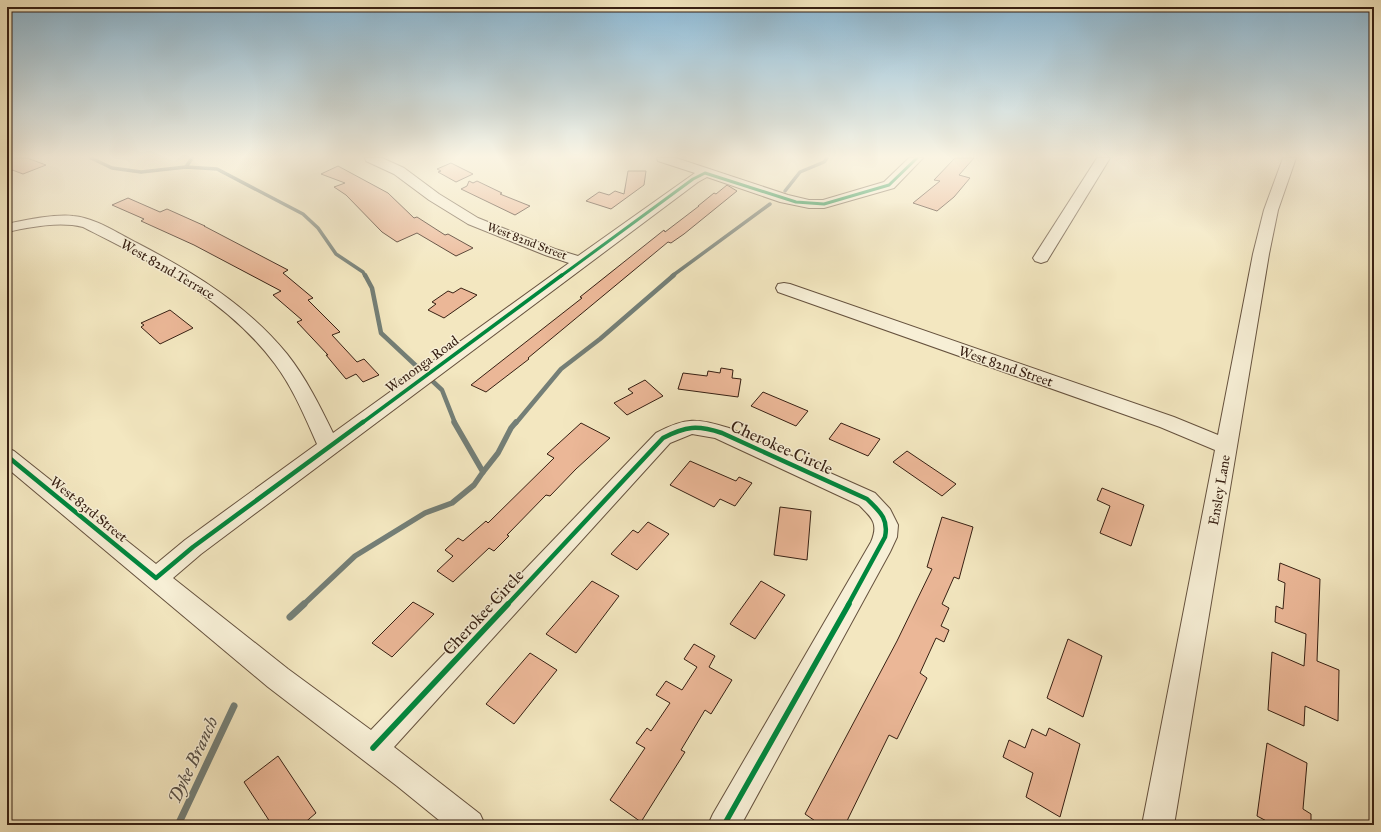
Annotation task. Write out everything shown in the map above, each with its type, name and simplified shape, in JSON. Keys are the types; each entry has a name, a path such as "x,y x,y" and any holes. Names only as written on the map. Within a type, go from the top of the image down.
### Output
{"street":[{"name":"West 82nd Street","path":"434,197 474,221 550,252 580,261"},
{"name":"Wenonga Road","path":"156,578 193,547 668,197"},
{"path":"778,197 809,204 824,204 850,197"},
{"path":"1041,258 1080,197"},
{"name":"Ensley Lane","path":"1158,825 1271,210 1275,197"},
{"name":"West 82nd Terrace","path":"7,228 30,223 73,220 88,224 192,279 224,301 244,318 281,358 310,404 329,447"},
{"name":"West 82nd Street","path":"784,288 1167,422 1227,447"},
{"name":"Cherokee Circle","path":"374,748 664,438 681,428 701,426 722,434 867,500 885,518 887,533 882,545 724,825"},
{"name":"West 83rd Street","path":"7,456 278,678 374,748 470,825"}],"building":[{"path":"348,197 392,197 414,218 417,217 445,235 448,234 473,248 456,256 417,233 397,242 382,232"},
{"path":"477,197 507,197 530,206 515,215"},
{"path":"592,197 628,197 611,209 586,201"},
{"path":"709,197 730,197 684,234 671,243 668,242 528,358 529,359 486,392 471,385 582,298 580,297 664,230 665,232"},
{"path":"921,197 954,197 937,211 913,203"},
{"path":"128,198 160,212 167,209 205,226 288,270 283,273 313,298 308,300 340,332 332,335 357,362 364,359 379,375 363,382 356,374 346,379 326,355 328,355 297,322 302,320 273,295 281,291 194,245 141,221 144,219 112,205"},
{"path":"461,288 477,295 444,318 428,310 436,304 432,302 448,291 453,293"},
{"path":"170,310 193,328 160,344 141,327 144,325 141,323"},
{"path":"721,368 733,370 732,378 741,379 738,397 678,389 683,373 707,376 708,371 720,373"},
{"path":"645,380 663,396 627,415 614,403 633,393 628,389"},
{"path":"763,392 808,411 796,426 751,406"},
{"path":"581,423 610,438 576,469 550,496 546,495 507,535 509,536 494,551 489,548 453,582 437,571 453,556 445,550 458,538 463,541 486,521 488,523 554,458 547,454"},
{"path":"841,423 880,439 868,456 829,439"},
{"path":"907,451 956,484 942,496 893,462"},
{"path":"690,461 736,481 739,477 752,483 735,506 720,499 714,507 670,485"},
{"path":"1102,488 1144,505 1131,546 1100,533 1110,506 1097,500"},
{"path":"780,507 811,511 807,560 774,555"},
{"path":"942,517 973,527 959,579 954,577 942,604 949,608 941,626 949,630 944,642 936,638 920,673 927,678 897,739 889,735 845,825 821,825 805,814 897,641 932,569 927,567"},
{"path":"648,522 669,534 637,570 611,554 633,530 638,533"},
{"path":"1280,563 1320,579 1317,661 1339,670 1338,721 1305,706 1304,726 1268,710 1272,652 1304,666 1306,634 1275,622 1276,606 1283,609 1285,583 1278,580"},
{"path":"592,581 619,596 576,653 546,634"},
{"path":"761,581 785,595 755,639 730,624"},
{"path":"413,602 434,614 392,657 372,643"},
{"path":"1068,639 1102,656 1083,717 1047,698"},
{"path":"694,644 715,656 709,667 732,680 711,714 705,710 681,750 685,752 641,822 610,800 645,748 636,743 647,728 651,731 670,703 656,695 666,681 682,690 697,667 684,659"},
{"path":"530,653 557,670 514,724 486,704"},
{"path":"1049,728 1080,744 1060,817 1026,797 1033,773 1003,757 1009,740 1025,748 1032,729 1046,736"},
{"path":"1267,743 1307,763 1303,809 1311,814 1311,825 1274,825 1257,816"},
{"path":"278,756 316,813 302,825 272,825 244,782"}],"waterway":[{"path":"270,197 303,214 318,228 336,254 363,272 365,276"},
{"path":"672,276 770,204"},
{"path":"365,275 372,288 381,333 442,390 455,423"},
{"path":"516,423 561,369 600,339 674,275"},
{"path":"454,422 483,472"},
{"path":"483,472 498,453 511,428 516,422"},
{"path":"303,605 355,556 425,513 452,503 474,485 483,472"},
{"path":"290,617 304,604"},
{"name":"Dyke Branch","path":"178,825 234,706"}],"cycle path":[{"path":"7,456 156,578 193,547 669,197"},
{"path":"780,197 809,204 824,204 849,197"},
{"path":"373,748 663,438 686,428 705,428 722,433 867,499 882,515 887,525 887,530 882,545 724,825"}]}
